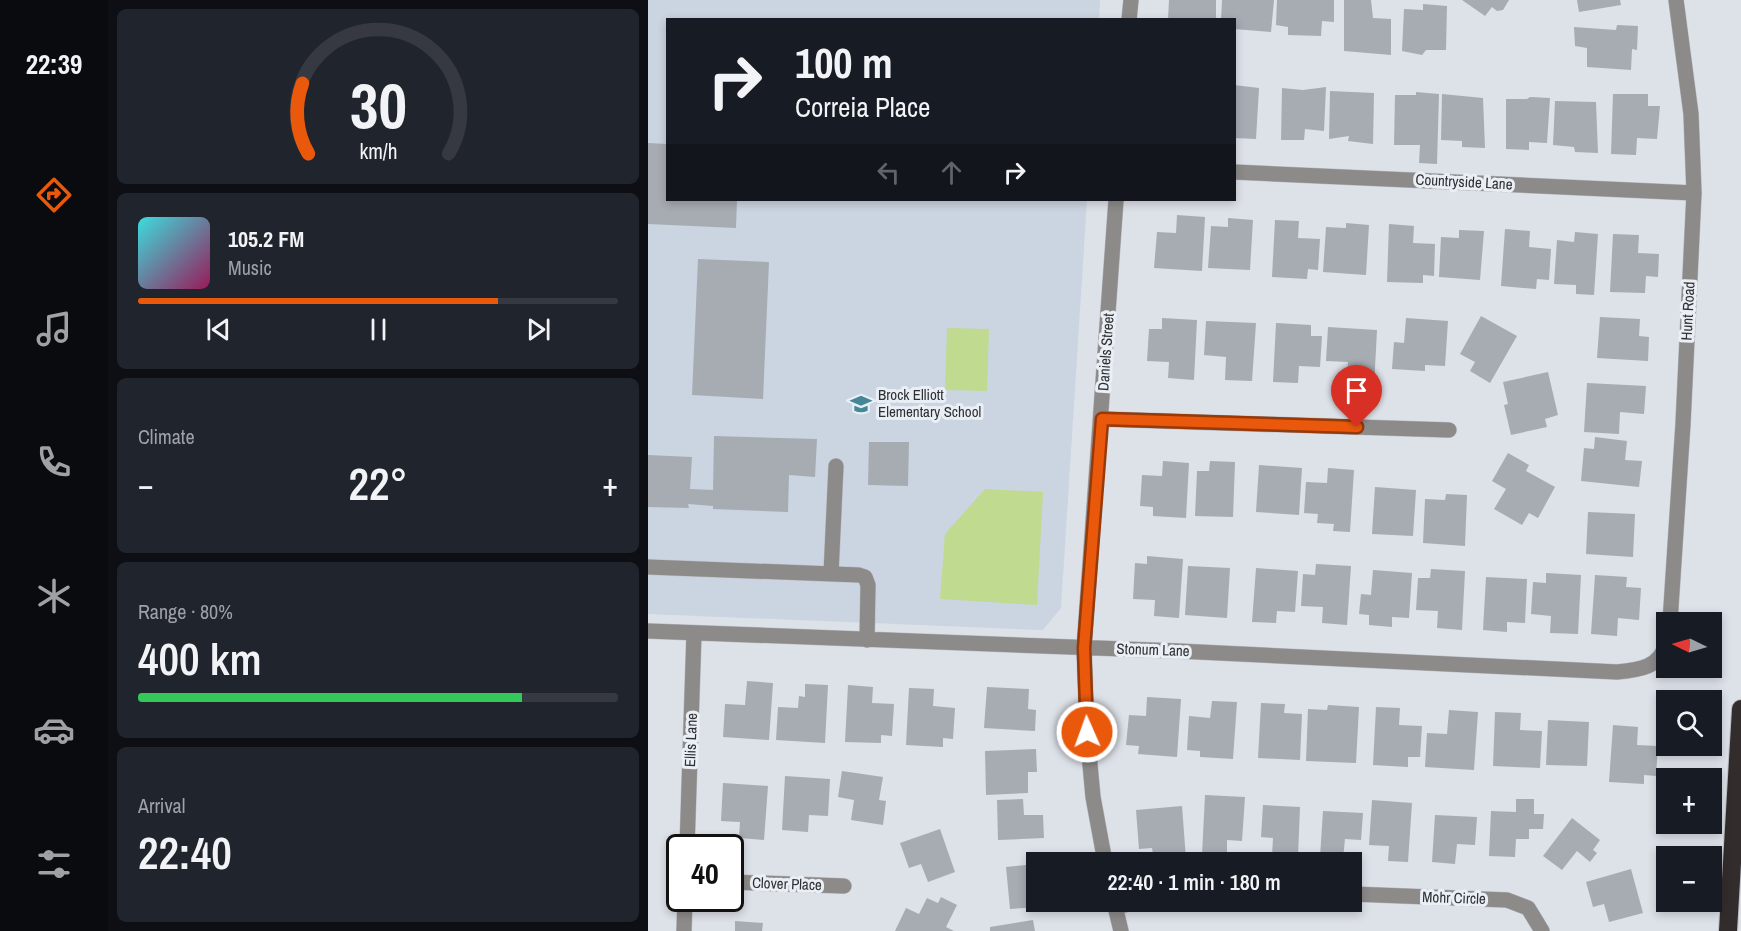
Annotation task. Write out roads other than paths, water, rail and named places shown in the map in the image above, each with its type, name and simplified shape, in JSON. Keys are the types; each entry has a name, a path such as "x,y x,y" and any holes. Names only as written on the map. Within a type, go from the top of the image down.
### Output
{"highway":[{"path":"1728,931 1741,709"},
{"path":"1737,931 1741,877"}],"street":[{"path":"1130,18 1131,0"},
{"name":"Hunt Road","path":"1671,612 1683,424 1694,193 1691,114 1676,0"},
{"name":"Countryside Lane","path":"1236,172 1694,193"},
{"name":"Daniels Street","path":"1103,852 1093,797 1087,732 1084,648 1116,201"},
{"path":"1102,419 1449,430"},
{"path":"831,574 836,466"},
{"path":"648,567 865,577 868,585 867,640"},
{"name":"Stonum Lane","path":"648,631 1617,672 1634,671 1656,663"},
{"name":"Ellis Lane","path":"687,834 694,633"},
{"name":"Clover Place","path":"744,882 844,886"},
{"name":"Mohr Circle","path":"1362,894 1507,900 1528,908 1542,931"},
{"path":"684,931 685,912"},
{"path":"1116,912 1121,931"}],"place":[{"name":"Brock Elliott Elementary School","path":"861,404"}]}
